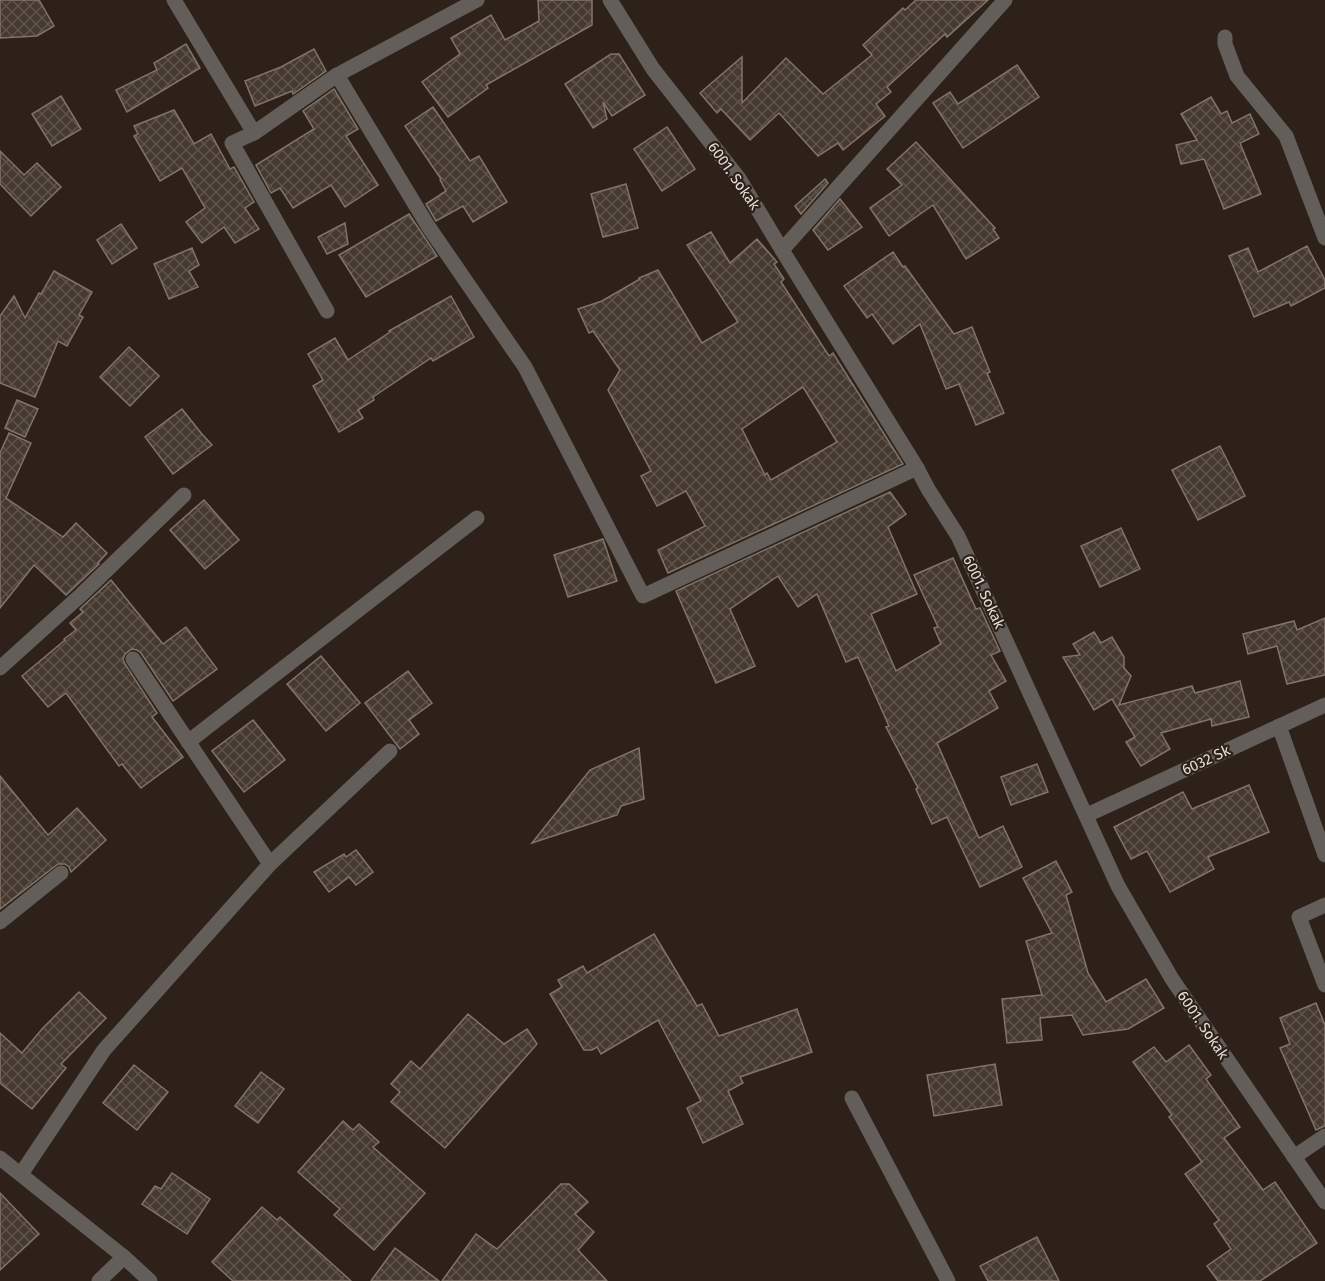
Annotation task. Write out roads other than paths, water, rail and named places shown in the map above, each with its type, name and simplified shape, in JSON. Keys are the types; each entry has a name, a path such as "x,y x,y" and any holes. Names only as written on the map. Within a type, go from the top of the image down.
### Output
{"street":[{"path":"174,0 254,133"},
{"path":"327,311 232,143 254,133 337,75 477,0"},
{"name":"6001. Sokak","path":"610,0 653,69 740,180 958,536 1118,886 1172,979 1325,1202"},
{"path":"782,250 1005,0"},
{"path":"1225,38 1225,44 1237,76 1286,136 1325,238"},
{"path":"337,75 428,226 525,367 643,596 917,468"},
{"path":"0,668 82,594 184,495"},
{"path":"188,742 477,518"},
{"path":"133,659 270,864"},
{"name":"6032 Sk","path":"1087,816 1325,705"},
{"path":"1279,726 1325,855"},
{"path":"21,1174 104,1050 270,864 390,751"},
{"path":"0,922 61,873"},
{"path":"1325,905 1299,917 1325,985"},
{"path":"852,1098 948,1281"},
{"path":"1294,1157 1325,1136"},
{"path":"0,1158 124,1257 150,1281"},
{"path":"99,1281 124,1257"}]}
